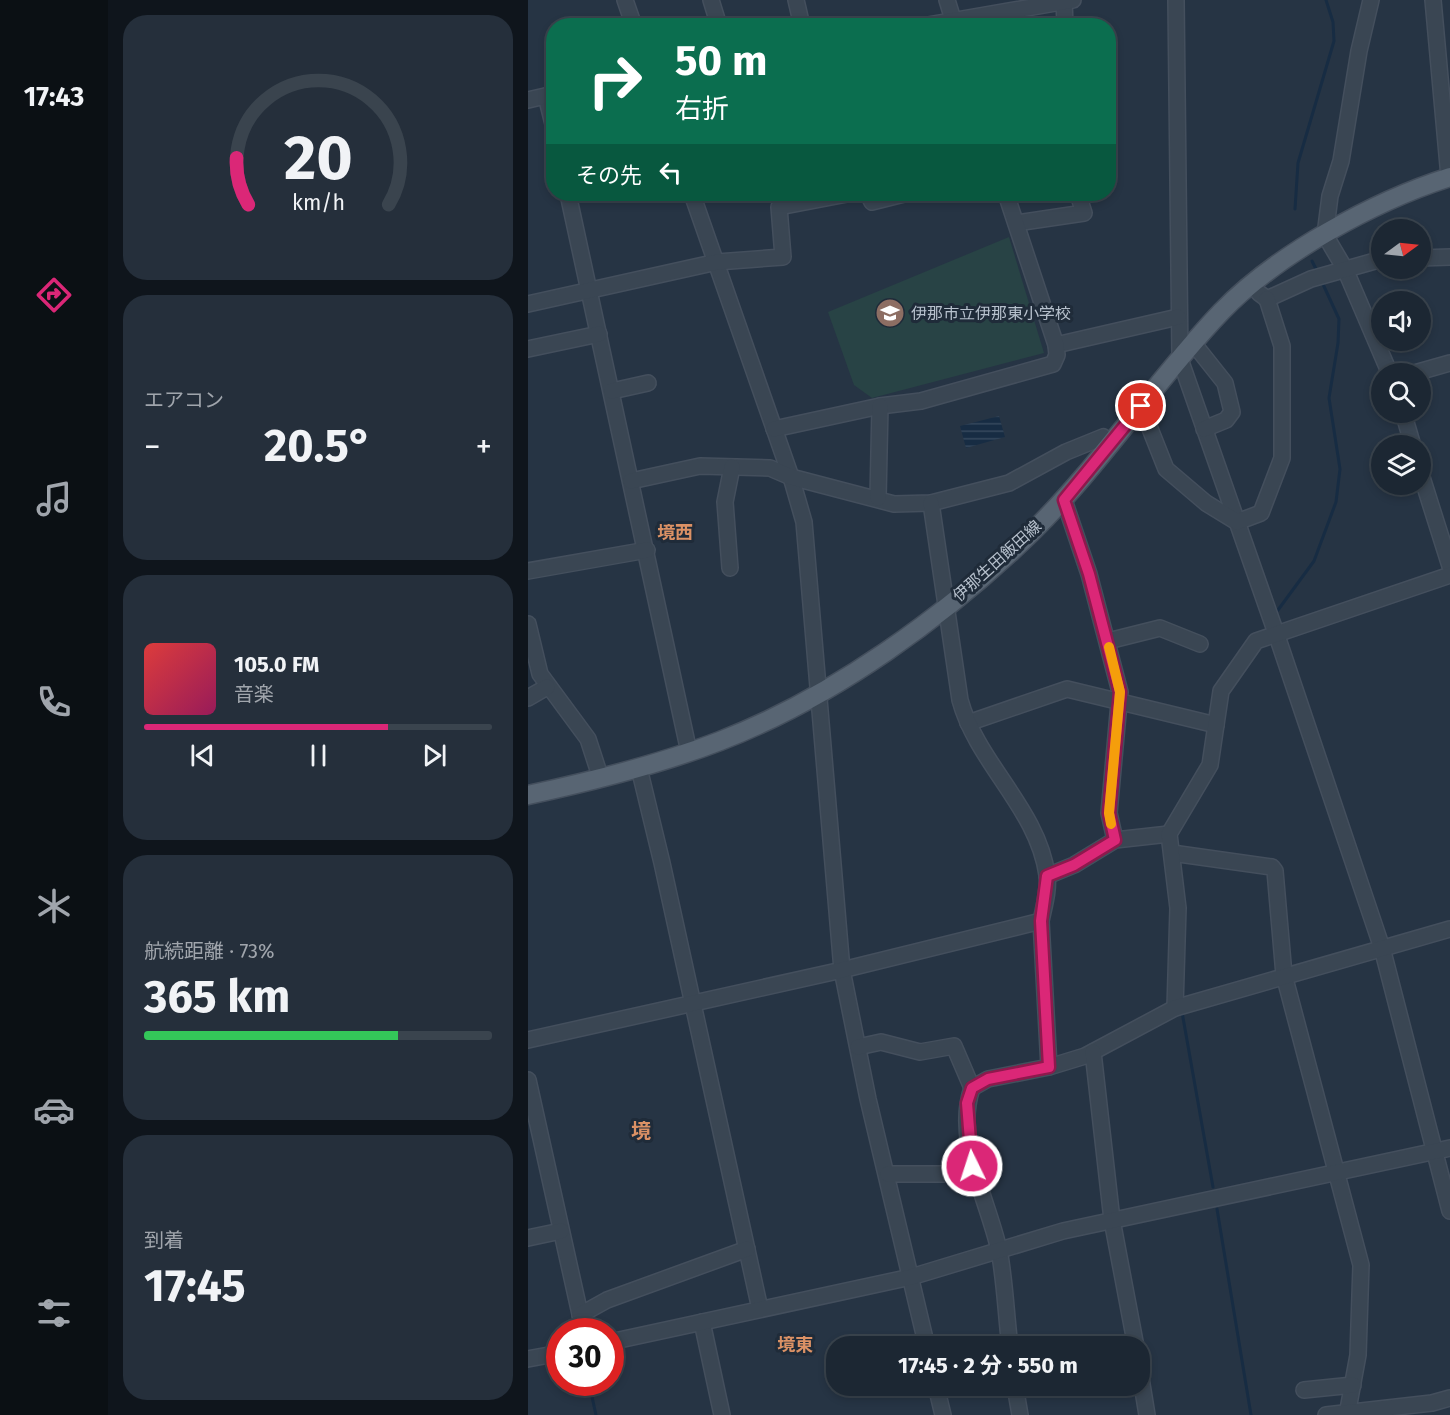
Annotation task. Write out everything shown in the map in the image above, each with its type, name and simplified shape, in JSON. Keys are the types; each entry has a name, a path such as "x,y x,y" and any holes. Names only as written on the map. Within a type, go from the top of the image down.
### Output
{"main road":[{"name":"伊那生田飯田線","path":"528,795 601,779 689,752 764,722 864,665 947,606 1012,550 1064,500 1180,359 1222,311 1250,286 1325,235 1396,196 1449,177"}],"street":[{"path":"625,0 631,18"},
{"path":"711,0 717,18"},
{"path":"796,0 800,18"},
{"path":"947,0 952,18"},
{"path":"979,18 1067,0 1066,18"},
{"path":"1176,0 1180,359 1276,633 1382,948 1442,1150 1450,1211"},
{"path":"1371,0 1359,51 1341,161 1330,196 1325,235 1345,269 1385,363"},
{"path":"1433,0 1449,177"},
{"path":"528,100 546,96"},
{"path":"570,201 689,752"},
{"path":"695,201 791,477 804,522 842,970 925,1336"},
{"path":"528,304 717,262 783,257 779,207 810,201"},
{"path":"774,429 880,406 921,402 1053,364 1057,355 1056,345 1008,201"},
{"path":"1016,223 1084,213 1080,201"},
{"path":"1431,258 1450,258"},
{"path":"1267,299 1320,277 1371,262"},
{"path":"1237,522 1261,513 1282,458 1282,345 1267,299 1250,286"},
{"path":"1056,345 1178,317"},
{"path":"528,350 599,334"},
{"path":"1194,344 1225,383 1232,412 1226,420 1204,429"},
{"path":"1431,368 1450,363"},
{"path":"612,391 648,383"},
{"path":"878,498 880,406"},
{"path":"1141,406 1166,469 1206,503 1237,522"},
{"path":"631,481 700,466 770,468 791,477 894,504 931,503 1009,483 1066,452 1103,437 1109,445"},
{"path":"730,568 725,502 732,467"},
{"path":"1428,495 1450,566"},
{"path":"1064,500 1089,574 1120,692 1109,813 1115,840"},
{"path":"931,503 960,700 968,723 1032,830 1041,850 1047,876 1041,921 1049,1067"},
{"path":"528,571 647,550"},
{"path":"1180,1006 1175,854 1169,834 1210,765 1221,691 1256,641 1450,575"},
{"path":"1108,641 1160,628 1200,644"},
{"path":"529,631 540,674 588,739 601,779"},
{"path":"528,698 548,687"},
{"path":"968,723 1067,689 1119,699 1216,725"},
{"path":"639,768 760,1309"},
{"path":"1047,876 1074,865 1115,840 1169,834"},
{"path":"1175,854 1272,867 1275,871 1284,975 1361,1265 1358,1355 1347,1414"},
{"path":"528,1040 842,970 1041,921"},
{"path":"972,1088 988,1079 1049,1067 1093,1052 1180,1006 1450,929"},
{"path":"858,1047 881,1042 920,1052 954,1046 972,1088 967,1103 972,1166 999,1252 1009,1336"},
{"path":"1093,1052 1112,1220 1134,1336"},
{"path":"528,1080 557,1232 581,1318"},
{"path":"624,1338 911,1276 999,1252 1063,1231 1442,1150"},
{"path":"888,1174 944,1174 972,1166"},
{"path":"528,1238 557,1232"},
{"path":"580,1315 616,1296 747,1249"},
{"path":"702,1322 722,1415"},
{"path":"528,1359 546,1356"},
{"path":"1305,1390 1353,1385"},
{"path":"938,1396 943,1415"},
{"path":"1017,1396 1020,1415"},
{"path":"1144,1396 1147,1415"},
{"path":"1326,1415 1432,1403 1450,1398"}],"green space":[{"path":"1009,237 1044,353 872,398 854,385 828,312"}],"water":[{"path":"999,416 1005,437 966,448 960,426"}],"waterway":[{"path":"1295,209 1298,163 1334,41 1333,22 1326,0"},
{"path":"1312,261 1318,273"},
{"path":"1278,610 1314,561 1336,502 1340,469 1329,398 1338,343 1339,319 1322,282"},
{"path":"1182,1012 1213,1187"},
{"path":"1217,1209 1251,1415"},
{"path":"592,1396 596,1415"}],"slow traffic":[{"path":"1109,647 1120,692 1109,813 1111,824"}],"place":[{"name":"伊那市立伊那東小学校","path":"890,313"}],"district":[{"name":"境西","path":"675,533"},
{"name":"境","path":"641,1131"},
{"name":"境東","path":"795,1345"}],"route":[{"path":"972,1166 967,1103 972,1088 988,1079 1049,1067 1041,921 1047,892 1047,876 1074,865 1115,840 1109,813 1120,692 1089,574 1064,500 1141,406"}]}
